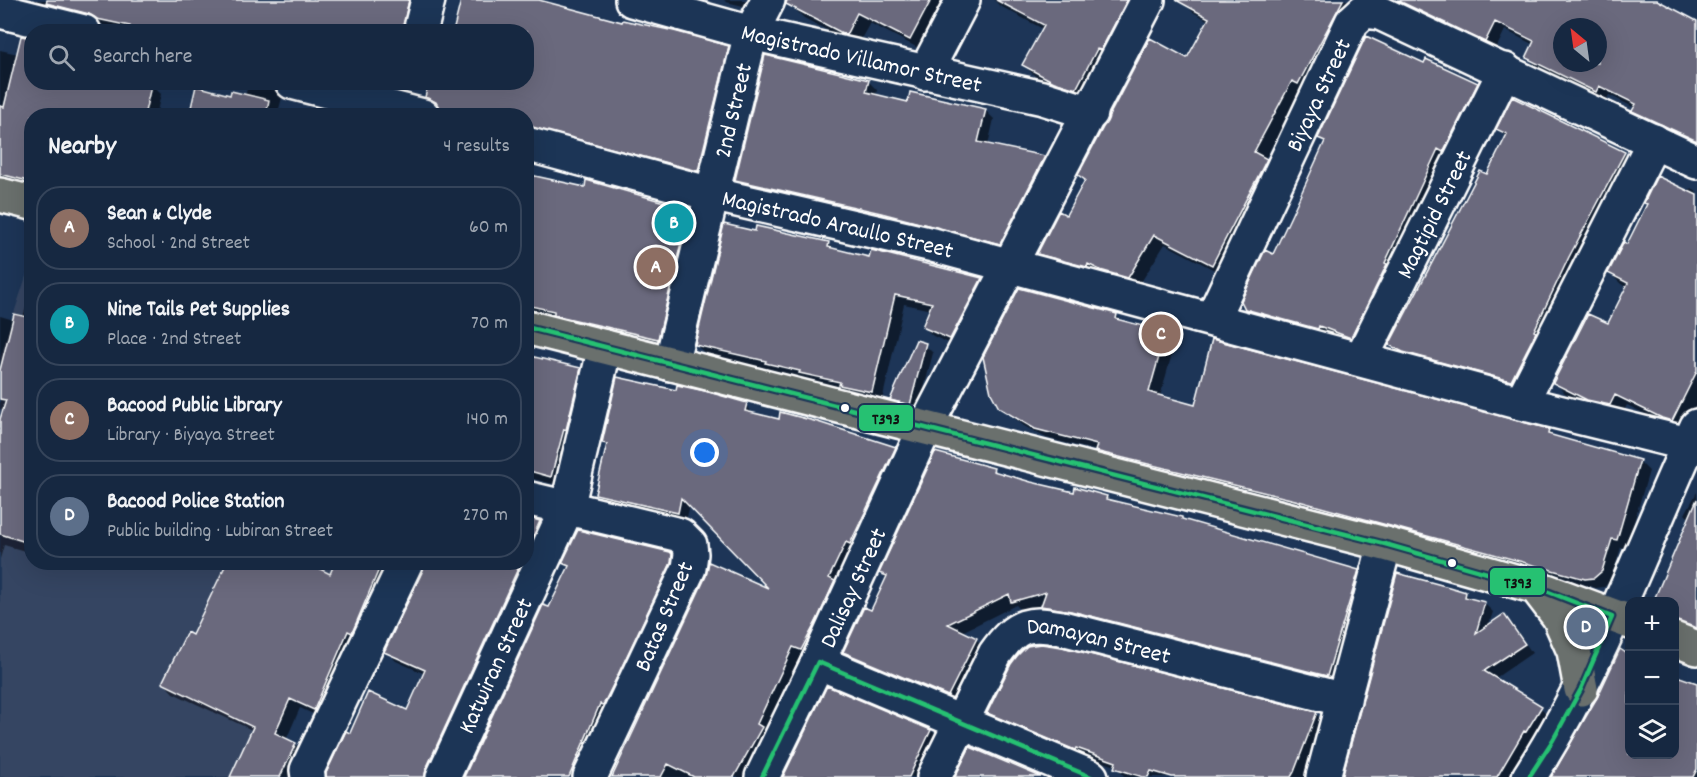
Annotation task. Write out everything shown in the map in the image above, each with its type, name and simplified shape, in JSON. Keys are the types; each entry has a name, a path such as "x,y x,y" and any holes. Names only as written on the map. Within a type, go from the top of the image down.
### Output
{"main road":[{"path":"0,195 24,201"},
{"path":"534,329 1385,544 1536,587 1621,620"},
{"path":"1536,587 1559,617 1567,634 1574,651 1581,689"},
{"path":"1679,641 1697,648"}],"street":[{"path":"422,24 428,0"},
{"name":"Magistrado Villamor Street","path":"632,0 751,33 1042,98 1091,113"},
{"name":"2nd Street","path":"671,364 751,33 768,0"},
{"path":"925,73 963,0"},
{"name":"Dalisay Street","path":"762,777 818,662 925,428 1148,0"},
{"path":"0,11 52,24"},
{"name":"Biyaya Street","path":"1212,319 1352,22 1364,11 1380,13 1697,162"},
{"name":"Magtipid Street","path":"1361,359 1505,70"},
{"path":"330,90 407,106"},
{"path":"1521,404 1654,141"},
{"name":"Magistrado Araullo Street","path":"534,146 711,194 922,242 1011,266"},
{"path":"1011,266 1521,404 1693,435 1621,620 1553,740 1529,777"},
{"name":"Katwiran Street","path":"443,777 567,508 605,347"},
{"name":"Batas Street","path":"534,500 680,535 690,545 689,568 590,777"},
{"path":"1323,777 1385,544"},
{"path":"308,777 307,770 402,570"},
{"name":"Damayan Street","path":"934,777 995,654 1008,636 1033,625 1048,625 1066,629 1344,700"},
{"path":"818,662 1085,776"}],"shaded area":[{"path":"24,282 24,570 334,570 231,777 0,777 0,356"}],"building":[{"path":"47,0 409,0 404,24 121,24 46,3"},
{"path":"461,0 539,0 622,22 623,20 674,31 729,46 698,171 534,128 534,108 439,108 436,102 425,97 427,90 534,90 534,24 455,24"},
{"path":"787,0 931,0 910,40 857,13 846,35 786,4"},
{"path":"996,0 1127,0 1101,50 1097,49 1076,89 1054,82 1022,65 1044,25"},
{"path":"1176,0 1343,0 1298,84 1292,81 1254,152 1267,159 1212,265 1154,235 1128,278 1088,264 1087,267 1037,254 1059,211 1066,215 1085,180 1078,175 1150,38 1187,58 1209,18"},
{"path":"1397,0 1657,0 1697,21 1697,141 1632,111 1636,104 1599,86 1596,92 1555,72 1607,72 1607,18 1553,18 1553,71 1526,58 1534,41 1495,22 1485,42"},
{"path":"21,36 24,37 24,90 150,90 146,108 24,108 24,180 0,174 0,106 4,107"},
{"path":"1366,36 1424,63 1426,59 1478,83 1443,152 1438,149 1351,338 1319,326 1318,329 1245,309 1241,301 1265,250 1273,254 1291,216 1325,141 1318,138"},
{"path":"765,55 869,80 866,92 908,102 910,92 986,109 978,142 1045,156 1000,244 881,213 735,180"},
{"path":"195,90 211,90 230,95 231,91 269,100 268,108 191,108"},
{"path":"1512,97 1625,152 1569,257 1534,331 1536,332 1511,381 1403,352 1389,345 1480,171 1487,174 1507,134 1496,129"},
{"path":"534,176 585,187 586,180 689,209 658,339 554,315 554,311 534,307"},
{"path":"1657,176 1697,195 1697,371 1672,421 1615,395 1610,405 1587,400 1553,383 1588,314 1608,323 1628,283 1608,273 1624,242 1627,244 1647,204 1644,203"},
{"path":"724,224 755,231 756,226 829,242 828,247 869,257 871,250 982,278 950,339 922,327 932,303 895,295 872,392 839,385 840,382 799,373 800,371 765,363 766,361 695,345"},
{"path":"1019,288 1117,314 1116,319 1166,332 1149,392 1155,394 1195,405 1212,339 1549,429 1548,434 1640,460 1617,540 1612,539 1602,571 1594,578 1585,579 1295,500 1095,451 1097,445 1035,429 999,408 991,393 983,357"},
{"path":"14,314 24,316 24,542 0,534 0,419 6,400 0,399 0,370"},
{"path":"916,340 926,343 910,405 890,400"},
{"path":"534,357 581,368 566,430 564,429 551,477 534,472"},
{"path":"617,377 676,390 677,385 705,391 747,403 745,411 779,419 780,412 896,447 850,544 846,542 829,578 835,581 818,618 801,650 793,647 757,724 762,727 734,777 694,777 668,764 661,777 612,777 706,576 709,562 768,588 681,498 678,513 595,494 607,444 602,443"},
{"path":"935,452 994,468 993,471 1031,482 1074,492 1075,487 1107,496 1106,499 1182,517 1182,519 1359,570 1327,676 1071,611 1041,606 1046,592 1011,602 1009,594 948,624 977,638 948,696 843,652 864,607 871,610 887,576 879,573"},
{"path":"1697,499 1697,628 1679,623 1679,597 1655,597"},
{"path":"534,519 540,521 534,534"},
{"path":"578,530 670,552 672,554 671,563 603,705 600,704 569,777 464,777 543,605 549,607 569,566 562,563"},
{"path":"223,570 322,570 330,574 332,570 379,570 352,633 348,631 314,710 290,699 275,733 296,743 280,777 230,777 253,727 162,683 187,632 192,635"},
{"path":"423,570 517,570 426,769 425,777 326,777 346,731 350,733 368,692 407,710 425,670 384,652"},
{"path":"1397,573 1466,592 1465,597 1485,602 1476,633 1504,614 1525,644 1484,671 1542,706 1526,732 1524,731 1497,777 1342,777"},
{"path":"1041,644 1062,647 1317,712 1291,777 1172,777 1151,771 1148,777 1143,777 1114,768 1116,762 1076,748 1075,750 987,713 1017,656 1027,646"},
{"path":"1620,649 1625,652 1625,759 1679,759 1679,677 1697,683 1697,769 1693,777 1551,777 1598,696"},
{"path":"827,686 931,730 909,777 783,777"},
{"path":"970,747 1041,777 955,777"}],"transit line":[{"name":"T393","path":"534,329 1385,544 1536,587 1612,617 1581,689 1553,740 1529,777"},
{"name":"T393","path":"762,777 818,662 1091,777"}],"place":[{"name":"Nine Tails Pet Supplies","path":"674,223"},
{"name":"Sean & Clyde","path":"656,267"},
{"name":"Bacood Public Library","path":"1161,334"},
{"name":"Bacood Police Station","path":"1586,627"}]}
